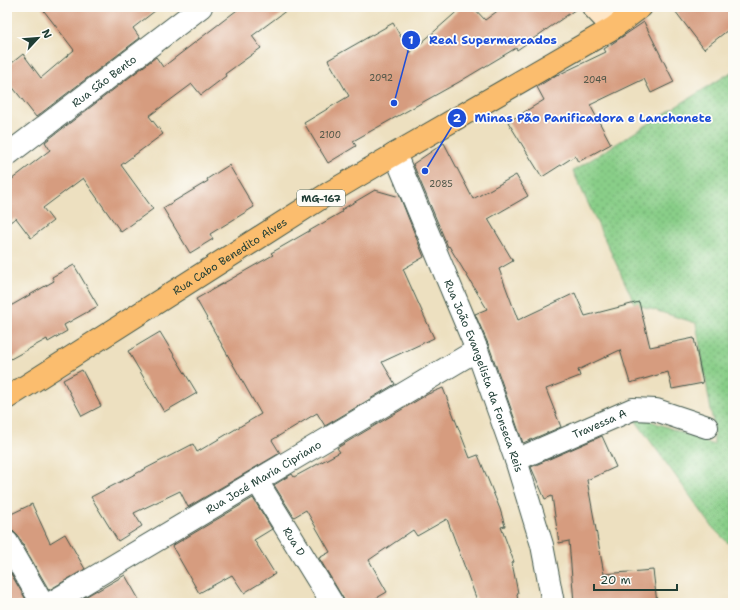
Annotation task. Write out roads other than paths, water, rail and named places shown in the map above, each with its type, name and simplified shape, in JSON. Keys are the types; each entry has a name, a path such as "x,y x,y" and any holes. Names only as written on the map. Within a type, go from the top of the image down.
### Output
{"main road":[{"name":"Rua Cabo Benedito Alves","path":"7,398 329,193 613,28 641,7"}],"street":[{"name":"Rua São Bento","path":"7,155 201,7"},
{"path":"593,7 613,28"},
{"name":"Rua João Evangelista da Fonseca Reis","path":"395,154 477,350 516,460 542,546 553,603"},
{"name":"Rua José Maria Cipriano","path":"51,603 477,350"},
{"name":"Travessa A","path":"516,460 633,408 656,410 707,428"},
{"name":"Rua D","path":"257,481 332,603"},
{"path":"7,542 42,603"}],"place":[{"name":"Real Supermercados","path":"394,103"},
{"name":"Minas Pão Panificadora e Lanchonete","path":"425,171"}]}
